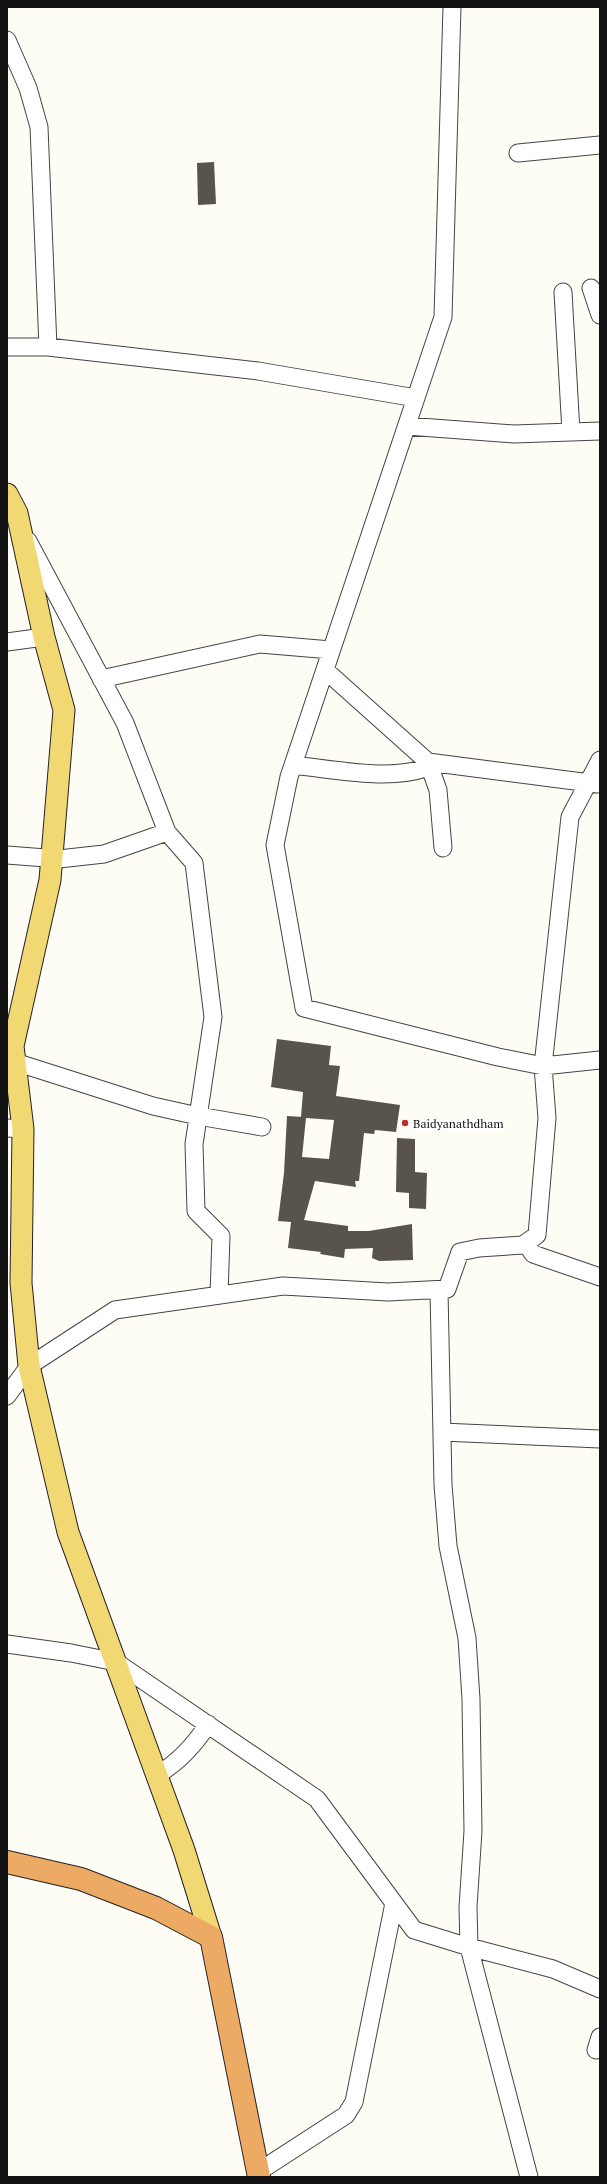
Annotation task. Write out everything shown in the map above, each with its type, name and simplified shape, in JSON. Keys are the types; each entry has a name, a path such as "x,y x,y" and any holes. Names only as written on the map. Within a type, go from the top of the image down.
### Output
{"highway":[{"path":"7,1862 81,1879 156,1908 211,1937 259,2174"}],"main road":[{"path":"7,494 17,513 44,637 64,710 50,880 13,1046 15,1062 15,1128 21,1283 29,1366 68,1532 184,1850 211,1937"}],"street":[{"path":"452,7 443,316 292,765 275,845 304,1008 498,1057 543,1066 600,1060"},
{"path":"7,40 28,88 39,127 48,347"},
{"path":"518,153 600,145"},
{"path":"591,288 600,315"},
{"path":"563,292 571,432"},
{"path":"7,347 48,347 258,371 416,398"},
{"path":"407,426 514,434 600,431"},
{"path":"20,527 125,724 167,832 194,863 213,1017 194,1144 196,1211 220,1236 219,1295"},
{"path":"7,642 44,637"},
{"path":"101,679 260,644 331,650"},
{"path":"325,670 428,762 438,790 443,848"},
{"path":"7,1396 29,1366 115,1310 283,1286 388,1292 447,1289 460,1252 479,1248 523,1246 537,1235 547,1118 543,1066 570,817 594,784 600,760"},
{"path":"292,765 369,774 414,772 425,768 428,762"},
{"path":"428,762 594,784"},
{"path":"7,855 52,858 59,860 104,854 167,832"},
{"path":"15,1062 153,1106 198,1116 262,1127"},
{"path":"526,1243 534,1254 600,1277"},
{"path":"439,1290 443,1485 448,1546 467,1638 471,1699 473,1830 468,1907 469,1947 529,2177"},
{"path":"442,1432 600,1439"},
{"path":"7,1644 71,1653 116,1662 317,1799 414,1930 469,1947 554,1968 600,1989"},
{"path":"157,1775 174,1765 187,1754 208,1724"},
{"path":"259,2174 346,2115 354,2102 394,1903"}],"building":[{"path":"214,162 216,204 198,205 197,163"},
{"path":"277,1039 331,1046 329,1065 340,1066 336,1096 400,1105 396,1132 375,1130 374,1134 364,1133 359,1181 355,1181 356,1187 315,1181 304,1220 348,1226 348,1231 369,1231 412,1224 413,1260 379,1261 372,1258 373,1248 345,1249 344,1258 320,1254 321,1252 288,1248 291,1222 278,1221 284,1173 287,1116 301,1117 303,1092 271,1087","holes":["306,1118 334,1120 329,1159 302,1157"]},
{"path":"397,1138 415,1139 415,1172 427,1173 426,1209 409,1208 409,1193 396,1192"}],"place":[{"name":"Baidyanathdham","path":"405,1123"}]}
